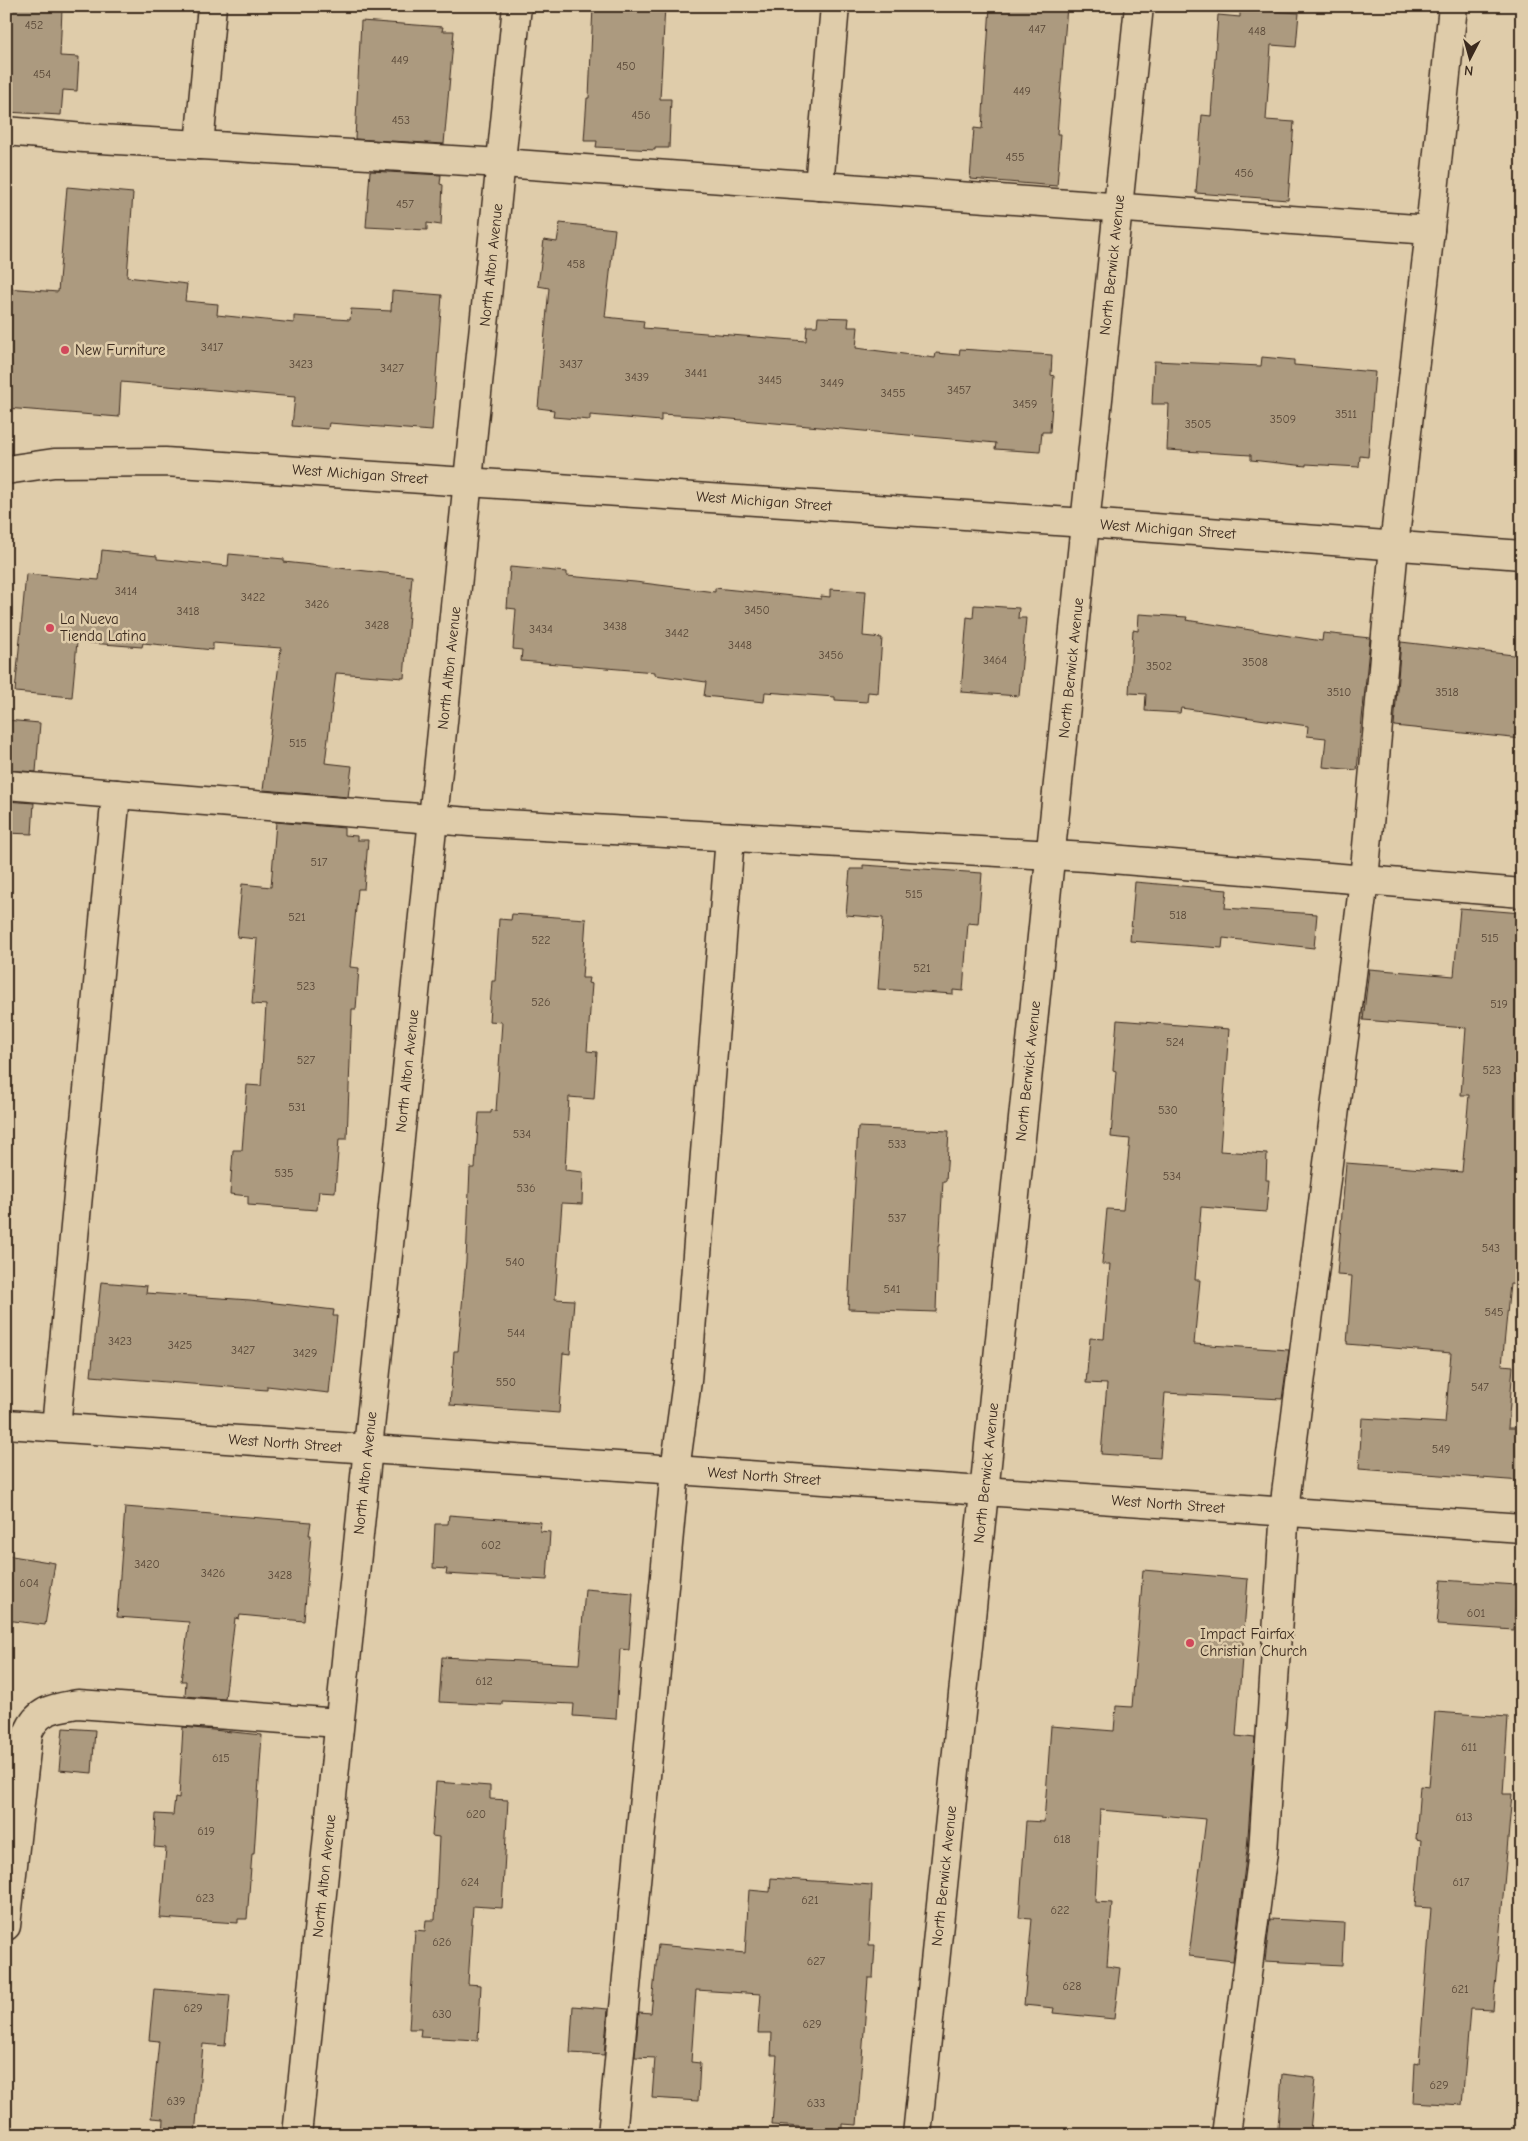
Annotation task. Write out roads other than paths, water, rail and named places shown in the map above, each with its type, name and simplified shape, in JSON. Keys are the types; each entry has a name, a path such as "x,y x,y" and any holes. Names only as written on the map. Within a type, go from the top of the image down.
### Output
{"street":[{"path":"199,145 212,6"},
{"name":"North Alton Avenue","path":"296,2135 517,6"},
{"path":"819,186 835,6"},
{"name":"North Berwick Avenue","path":"917,2135 1139,6"},
{"path":"1226,2135 1263,1852 1284,1512 1364,880 1394,546 1453,6"},
{"path":"6,131 84,138 501,164 1430,230"},
{"name":"West Michigan Street","path":"6,470 54,463 165,462 1086,523 1522,555"},
{"path":"6,785 433,819 1051,854 1522,892"},
{"path":"56,1428 116,794"},
{"path":"612,2135 674,1470 687,1381 730,837"},
{"name":"West North Street","path":"6,1424 1522,1528"},
{"path":"6,1926 28,1733 34,1720 51,1708 78,1704 340,1723"}],"place":[{"name":"New Furniture","path":"65,350"},
{"name":"La Nueva Tienda Latina","path":"50,628"},
{"name":"Impact Fairfax Christian Church","path":"1190,1643"}]}
